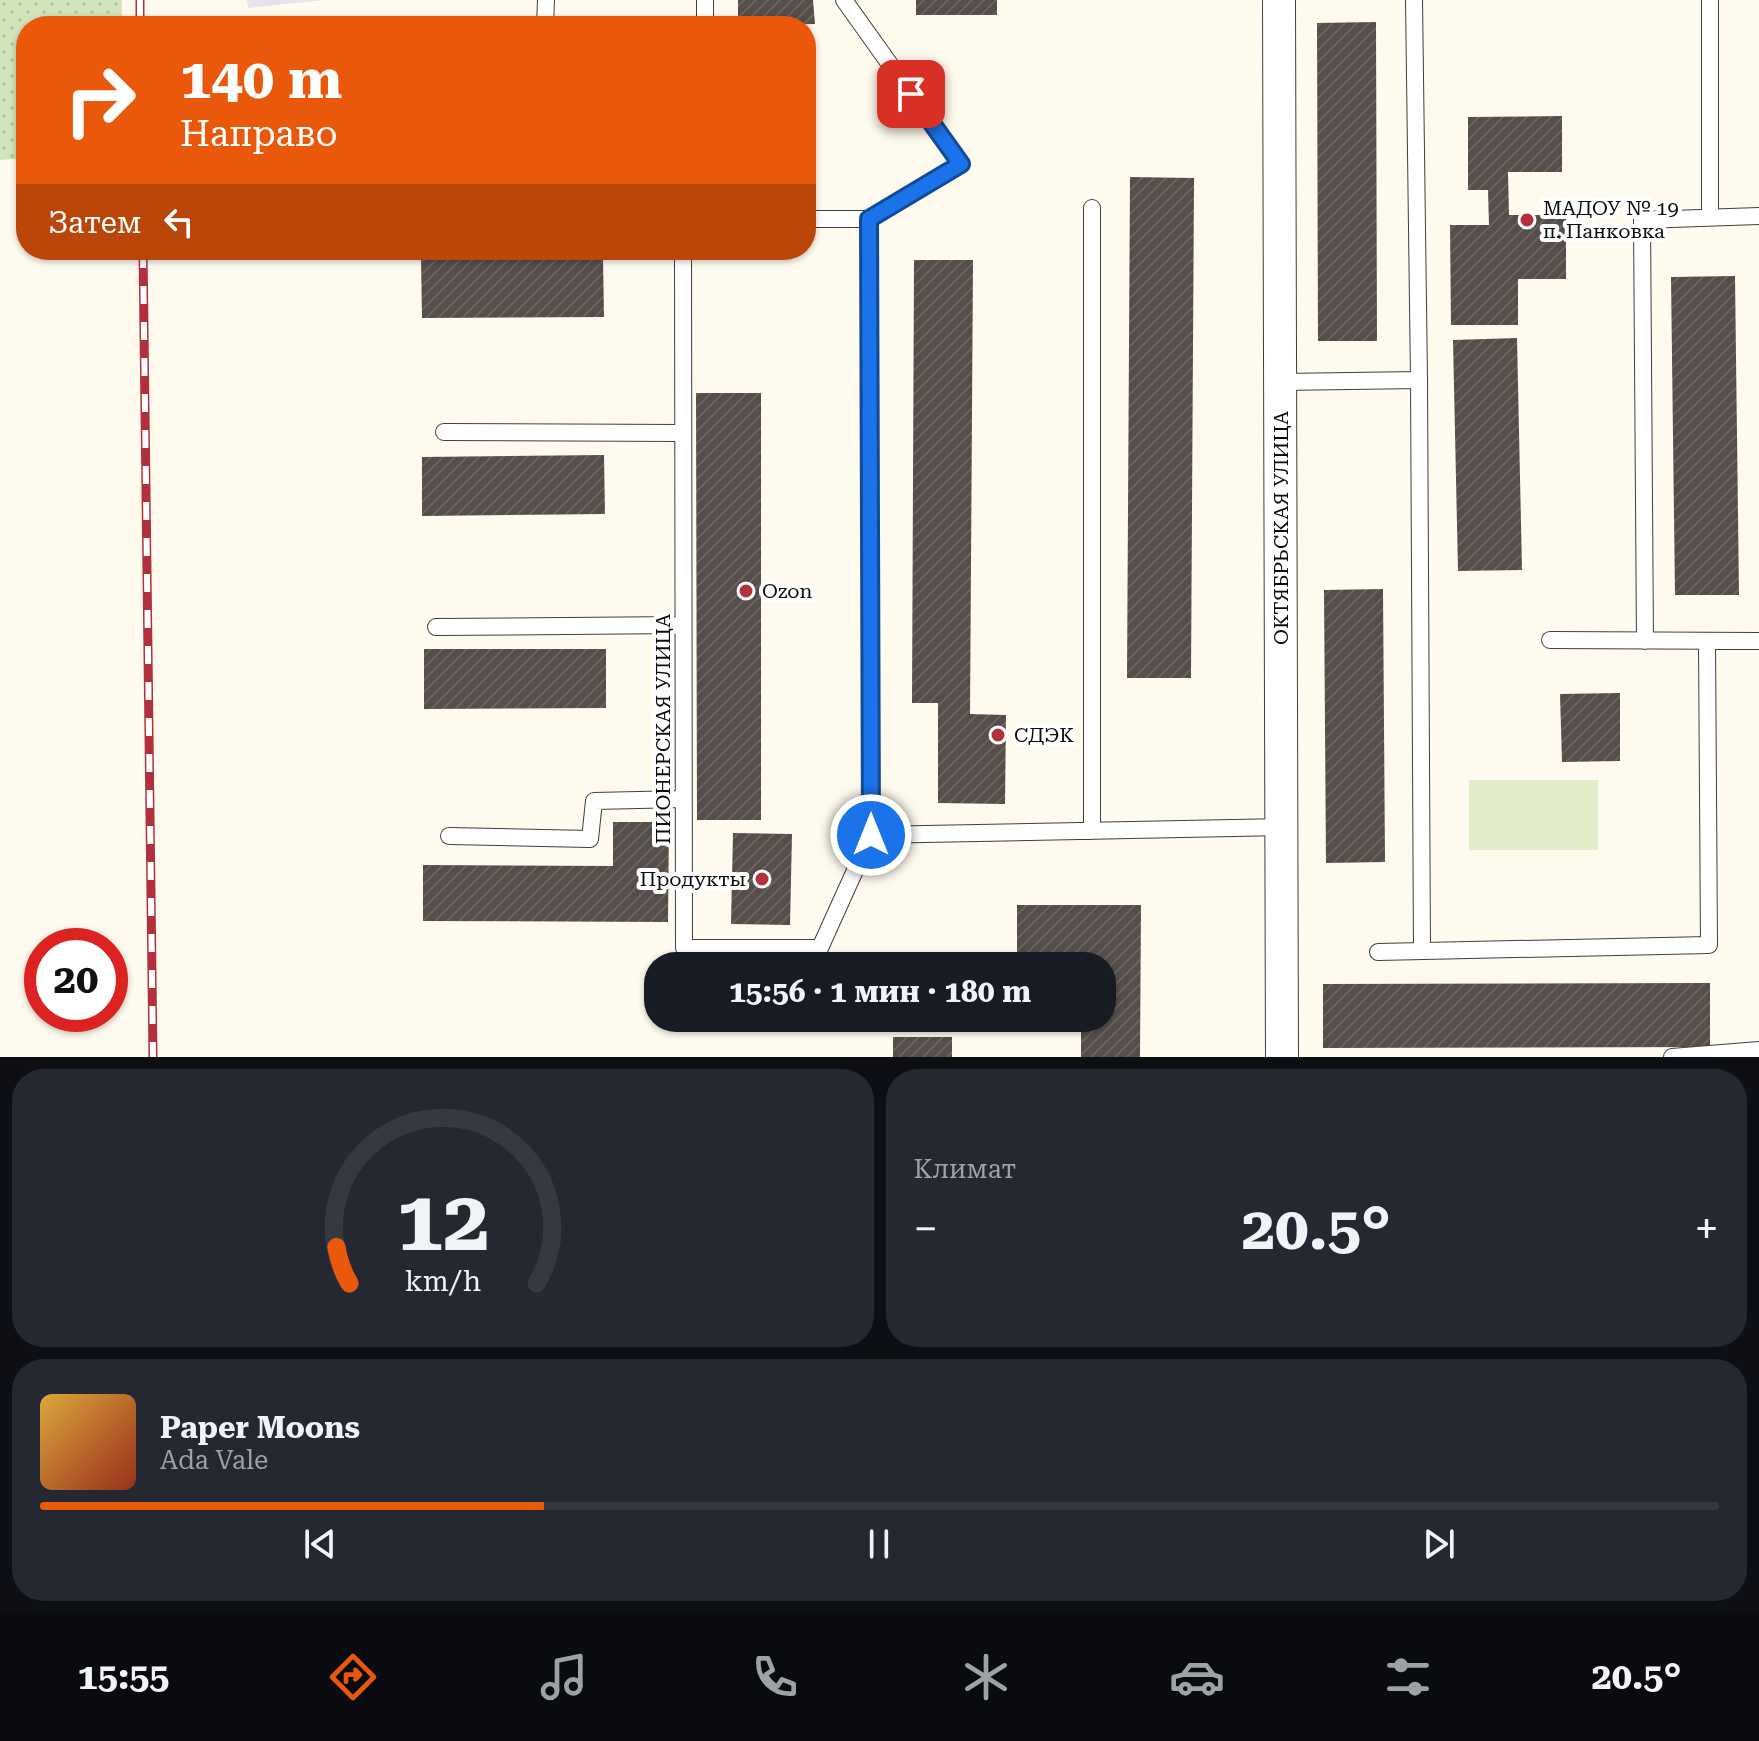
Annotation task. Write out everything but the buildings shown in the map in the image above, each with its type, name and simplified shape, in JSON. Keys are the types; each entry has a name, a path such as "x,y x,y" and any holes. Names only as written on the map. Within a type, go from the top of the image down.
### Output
{"street":[{"name":"ОКТЯБРЬСКАЯ УЛИЦА","path":"1279,0 1282,1057"}],"lane":[{"path":"816,219 869,219 961,164 844,0"},
{"path":"1414,0 1422,951"},
{"path":"1710,0 1710,217"},
{"path":"1092,208 1092,831"},
{"path":"1645,641 1642,220 1759,216"},
{"path":"869,219 871,835 1282,827"},
{"name":"ПИОНЕРСКАЯ УЛИЦА","path":"683,260 684,948 820,948 871,835"},
{"path":"1281,382 1419,380"},
{"path":"444,432 683,433"},
{"path":"436,627 683,625"},
{"path":"1550,640 1759,641"},
{"path":"1378,952 1709,945 1707,641"},
{"path":"449,836 590,839 594,801 683,799"},
{"path":"1672,1057 1759,1050"}],"shaded area":[{"path":"247,0 324,0 248,8"}],"green space":[{"path":"0,0 122,0 122,16 16,16 16,159 0,160"},
{"path":"1469,780 1598,780 1598,850 1469,850"}],"railway":[{"path":"140,0 140,16"},
{"path":"143,260 153,1057"}],"place":[{"name":"МАДОУ № 19 п. Панковка","path":"1527,220"},
{"name":"Ozon","path":"746,591"},
{"name":"СДЭК","path":"998,735"},
{"name":"Продукты","path":"762,879"}],"route":[{"path":"871,835 869,219 961,164 911,94"}]}
